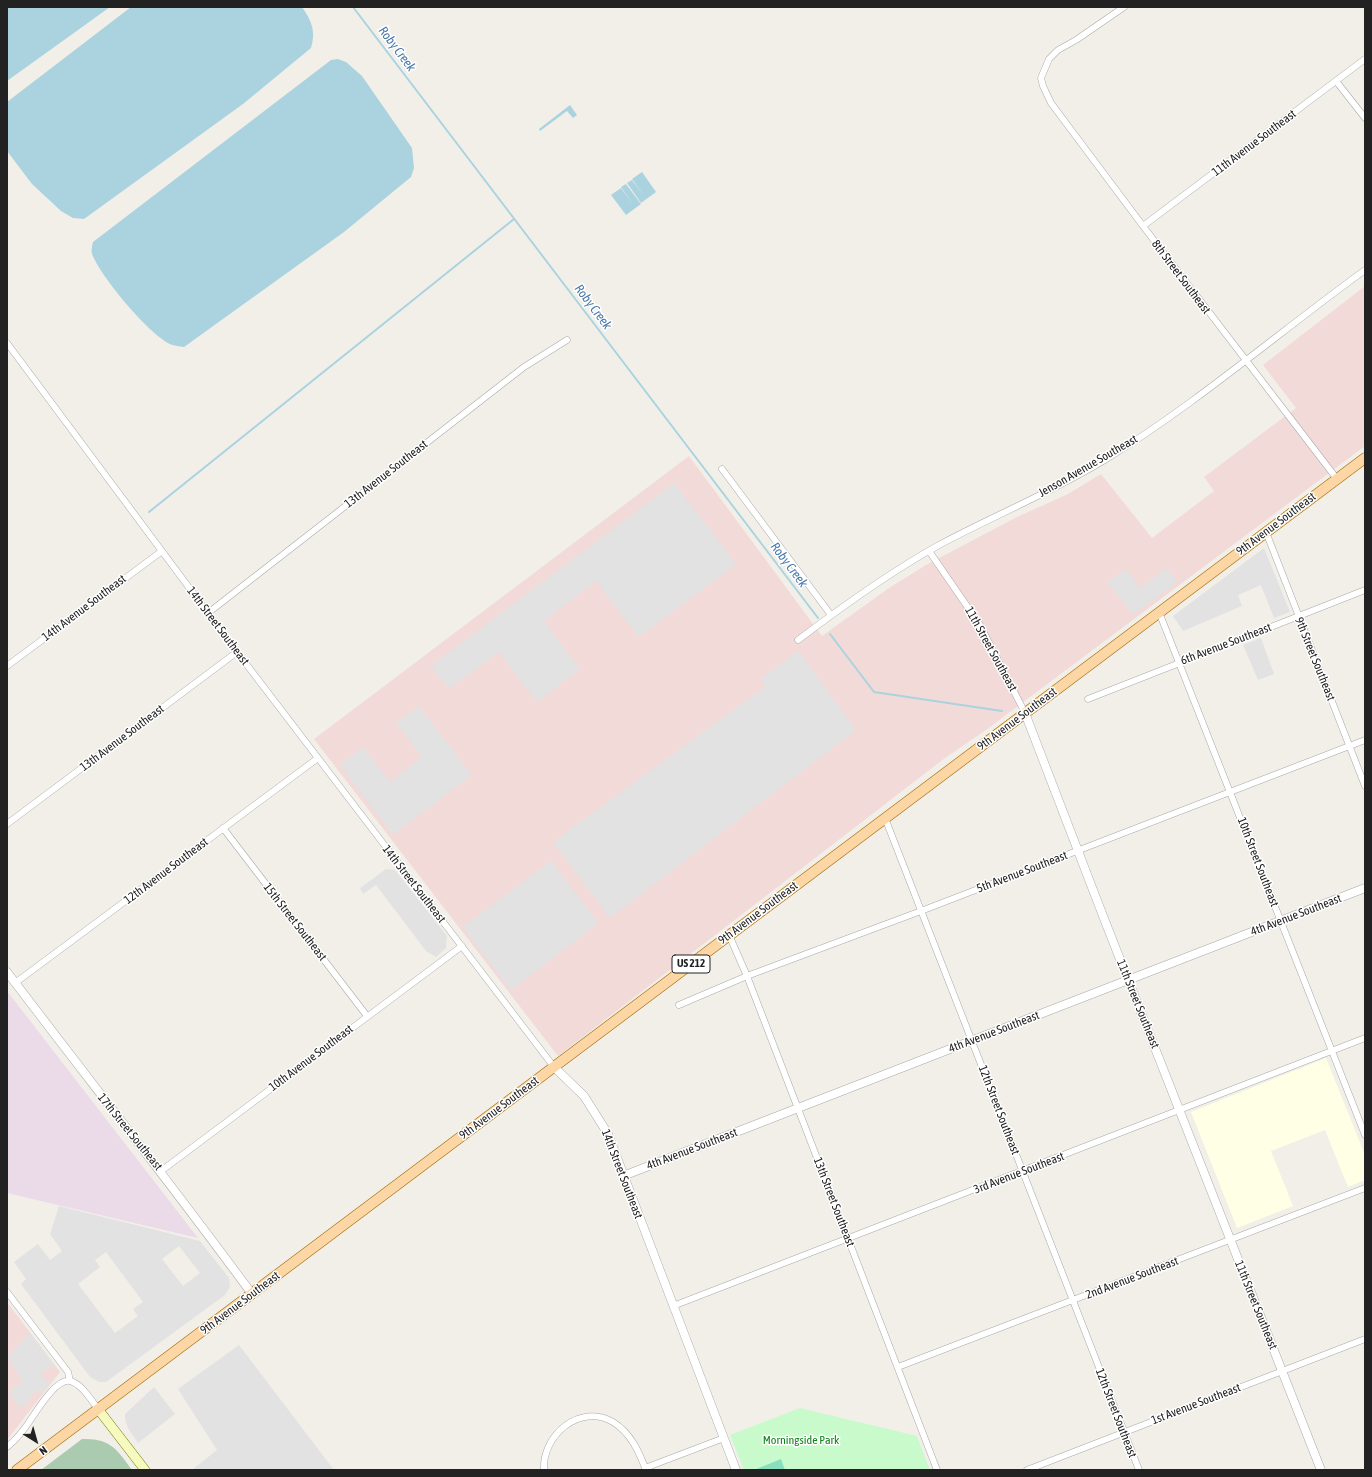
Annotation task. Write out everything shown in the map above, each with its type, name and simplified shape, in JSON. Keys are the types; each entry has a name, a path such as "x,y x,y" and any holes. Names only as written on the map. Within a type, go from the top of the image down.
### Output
{"main road":[{"name":"9th Avenue Southeast","path":"17,1470 1365,458"},
{"path":"98,1409 145,1470"}],"street":[{"name":"8th Street Southeast","path":"1124,7 1076,40 1058,50 1049,59 1044,68 1041,78 1043,86 1051,103 1143,226 1337,478"},
{"name":"11th Avenue Southeast","path":"1143,226 1365,59"},
{"path":"1336,81 1365,118"},
{"name":"Jenson Avenue Southeast","path":"798,640 831,615 928,551 1103,461 1156,425 1365,270"},
{"name":"13th Avenue Southeast","path":"208,613 524,367 567,340"},
{"name":"14th Street Southeast","path":"7,343 237,652 554,1067 573,1084 594,1110 608,1134 736,1470"},
{"path":"722,468 831,615"},
{"name":"9th Street Southeast","path":"1266,532 1365,786"},
{"name":"14th Avenue Southeast","path":"7,666 162,551"},
{"name":"11th Street Southeast","path":"928,551 980,625 1025,713 1077,851 1321,1470"},
{"name":"6th Avenue Southeast","path":"1088,699 1365,590"},
{"name":"10th Street Southeast","path":"1159,612 1365,1135"},
{"name":"13th Avenue Southeast","path":"7,824 237,652"},
{"name":"5th Avenue Southeast","path":"679,1005 747,976 921,911 1365,740"},
{"name":"12th Avenue Southeast","path":"15,983 318,758"},
{"name":"12th Street Southeast","path":"885,818 1139,1470"},
{"name":"15th Street Southeast","path":"223,828 367,1016"},
{"name":"4th Avenue Southeast","path":"623,1176 1365,888"},
{"name":"13th Street Southeast","path":"729,935 747,976 938,1470"},
{"name":"10th Avenue Southeast","path":"162,1171 462,946"},
{"name":"17th Street Southeast","path":"7,972 101,1096 162,1171 252,1294"},
{"name":"3rd Avenue Southeast","path":"673,1306 1365,1038"},
{"name":"2nd Avenue Southeast","path":"898,1367 1365,1188"},
{"path":"7,1292 68,1372 70,1381"},
{"name":"1st Avenue Southeast","path":"1027,1470 1365,1339"},
{"path":"7,1447 24,1430 51,1392 60,1383 70,1381 80,1386 98,1409"},
{"path":"544,1470 546,1453 554,1437 569,1422 580,1418 603,1418 613,1422 621,1428 633,1442 646,1469 724,1438"}],"shaded area":[{"path":"1365,286 1365,446 986,730 945,758 558,1056 314,739 689,456 822,636 889,588 926,565 1015,518 1068,494 1101,474 1152,538 1214,491 1204,477 1296,408 1263,365"},
{"path":"674,483 736,564 639,637 596,581 544,621 580,669 537,702 499,652 449,689 431,666"},
{"path":"1264,548 1290,612 1274,618 1261,585 1238,595 1242,606 1183,631 1173,616"},
{"path":"1167,568 1177,582 1133,615 1108,582 1126,569 1140,588"},
{"path":"1261,638 1274,674 1258,680 1243,645"},
{"path":"798,651 856,730 610,918 553,842 766,686 761,679"},
{"path":"419,706 472,775 393,835 340,765 363,747 390,782 422,757 396,723"},
{"path":"551,861 598,923 511,990 463,927"},
{"path":"386,869 395,870 447,936 446,948 436,957 426,951 376,885 363,894 360,888"},
{"path":"7,991 198,1238 7,1193"},
{"path":"1326,1058 1365,1155 1365,1180 1348,1187 1325,1130 1271,1151 1293,1206 1237,1228 1191,1112"},
{"path":"59,1206 200,1241 229,1278 230,1287 225,1295 106,1382 99,1382 90,1377 21,1284 26,1279 14,1262 38,1244 50,1260 62,1251 50,1234","holes":["179,1246 200,1273 183,1286 162,1259","106,1252 143,1302 133,1309 138,1316 115,1333 78,1284 100,1267 95,1260"]},
{"path":"7,1302 60,1372 7,1440"},
{"path":"30,1333 54,1364 40,1374 45,1381 50,1383 41,1395 37,1390 35,1391 26,1404 20,1407 9,1392 23,1381 7,1357"},
{"path":"239,1345 334,1470 192,1470 217,1450 178,1389"},
{"path":"154,1387 175,1414 138,1443 128,1428 125,1414"},
{"path":"82,1439 100,1440 112,1446 122,1456 132,1470 41,1470"}],"green space":[{"name":"Morningside Park","path":"800,1408 917,1436 930,1470 744,1470 730,1435"},
{"path":"781,1459 785,1470 754,1470"}],"water":[{"path":"7,7 110,7 7,81"},
{"path":"131,7 302,7 311,22 313,37 311,48 243,104 84,219 73,218 61,211 32,184 7,151 7,102"},
{"path":"338,59 346,62 362,76 412,148 414,168 411,177 344,232 184,347 167,343 133,312 104,275 92,254 93,242 331,60"},
{"path":"570,105 577,115 573,118 567,111 540,131 539,129"},
{"path":"642,172 656,192 641,203 627,183 632,180 644,196 632,179"},
{"path":"626,184 641,204 626,215 611,195 621,188 633,204 621,187"}],"waterway":[{"name":"Roby Creek","path":"353,7 818,618"},
{"path":"149,512 514,219"},
{"name":"Roby Creek","path":"830,634 874,692 1002,711"}]}
